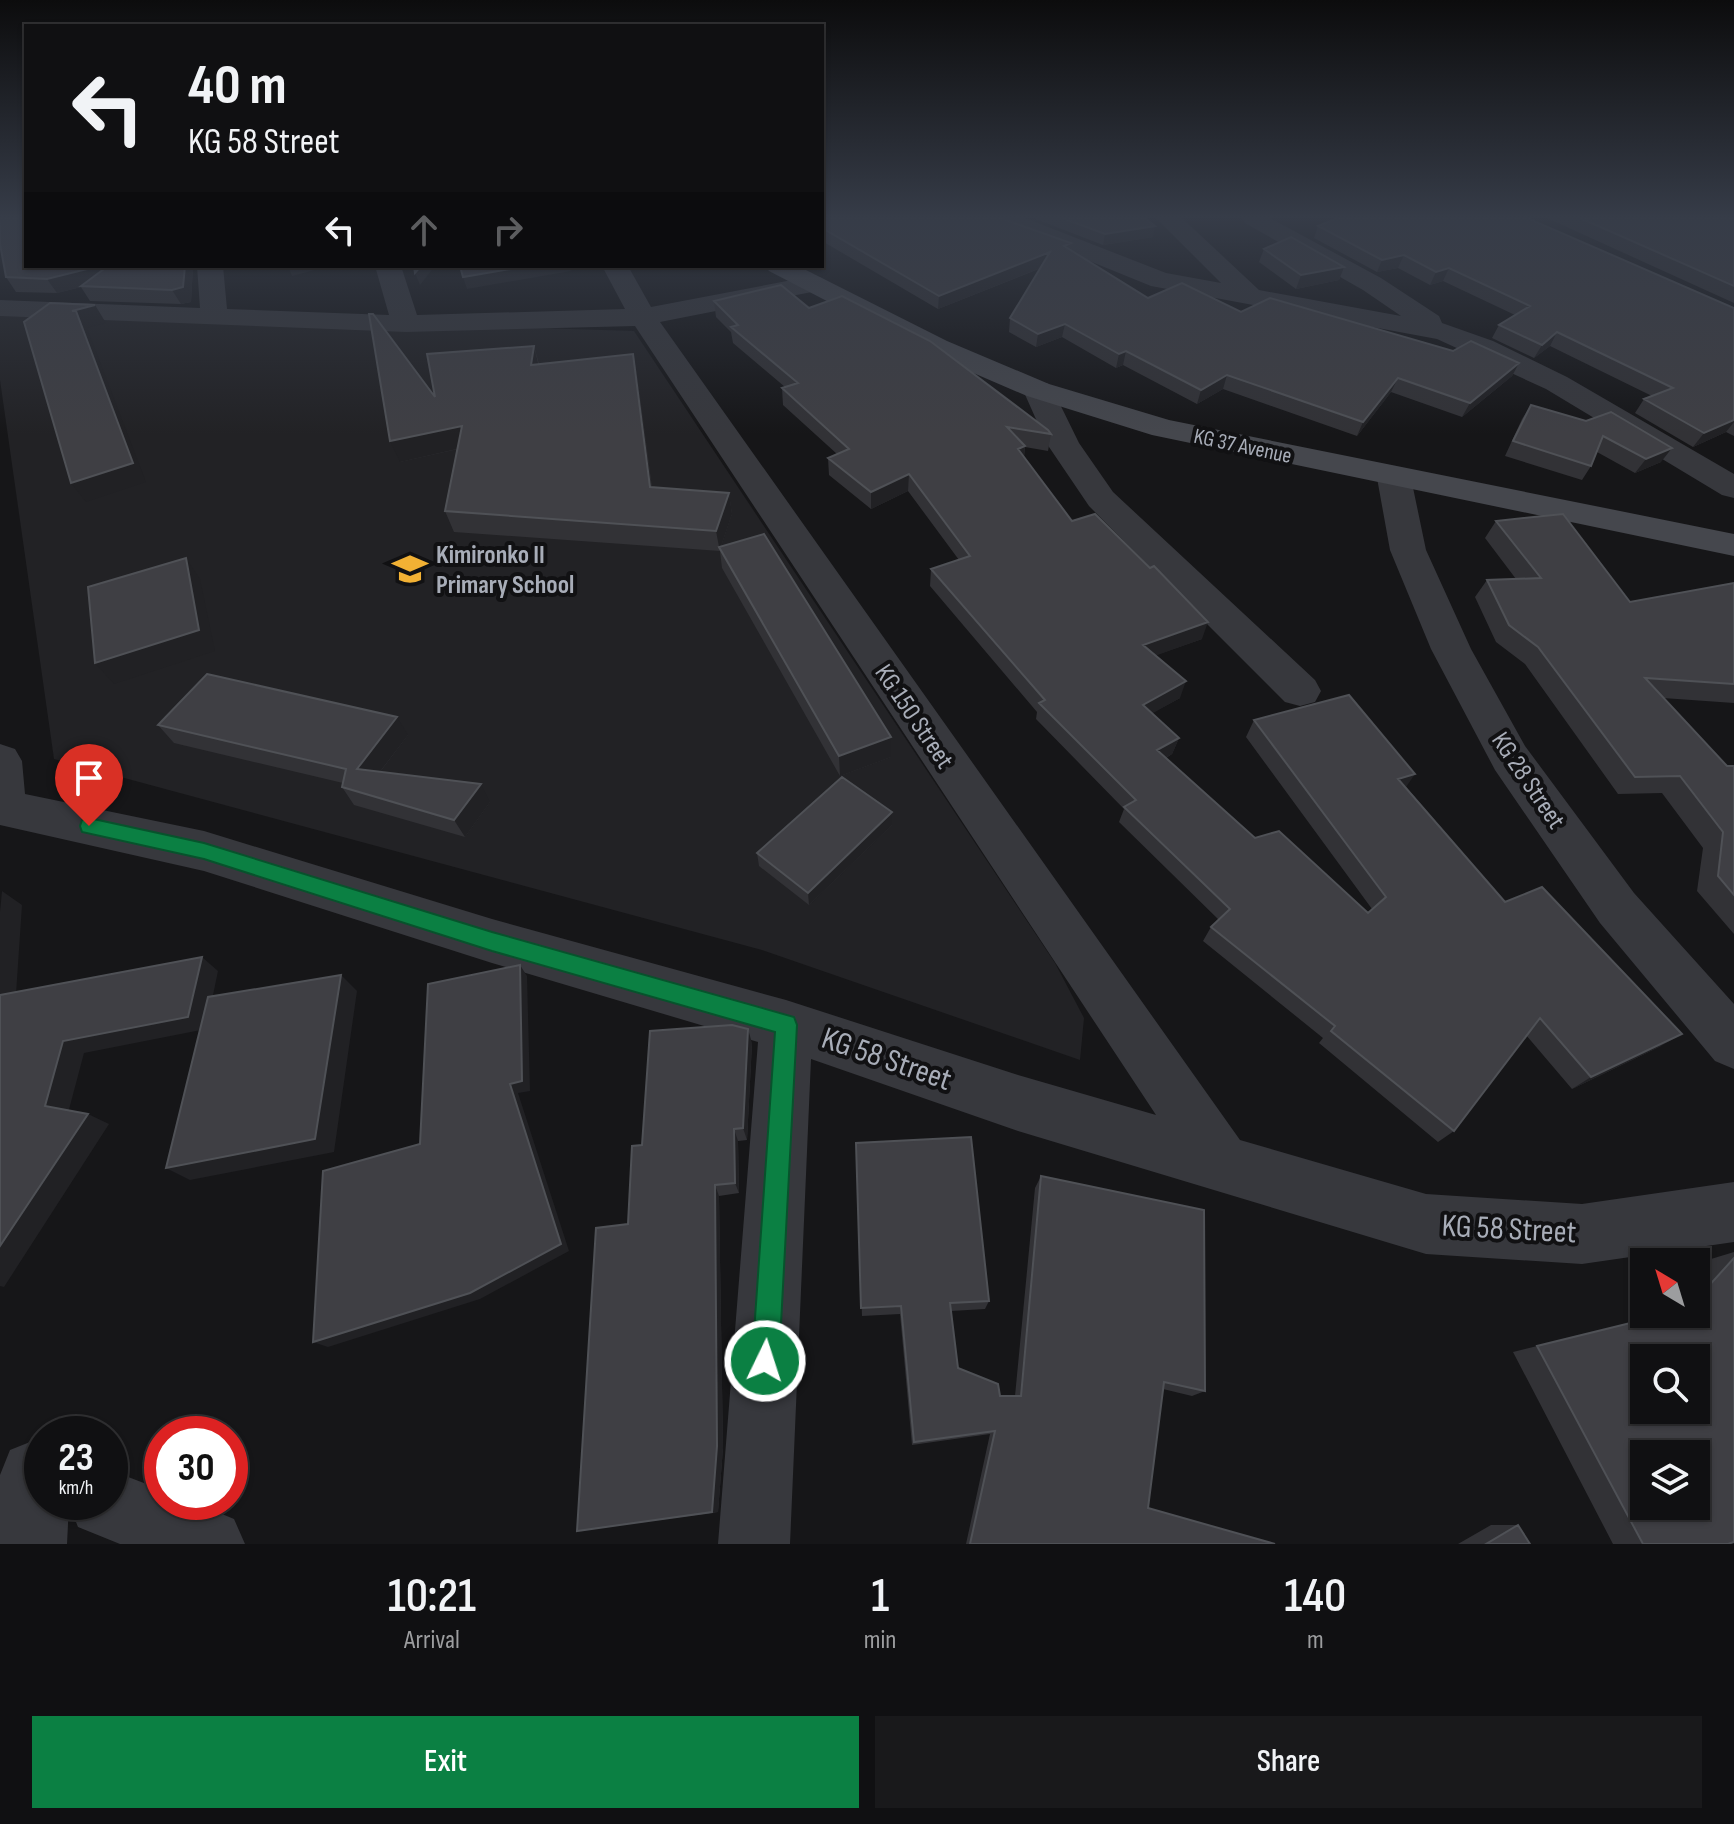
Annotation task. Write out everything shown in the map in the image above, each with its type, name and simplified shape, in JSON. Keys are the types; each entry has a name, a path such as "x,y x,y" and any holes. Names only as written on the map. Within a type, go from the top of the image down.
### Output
{"street":[{"path":"212,290 214,317"},
{"path":"395,290 406,324"},
{"name":"KG 150 Street","path":"628,290 643,317 1221,1162"},
{"path":"0,308 406,324 643,317 782,290"},
{"name":"KG 37 Avenue","path":"825,290 937,347 1038,390 1163,428 1394,478 1734,545"},
{"path":"1209,290 1444,332 1522,363 1734,488"},
{"path":"1244,290 1253,299"},
{"path":"1381,290 1444,332"},
{"path":"1038,390 1063,444 1101,499 1300,691"},
{"name":"KG 28 Street","path":"1394,478 1408,550 1451,649 1510,758 1617,908 1734,1043"},
{"name":"KG 58 Street","path":"1,792 204,851 492,941 786,1025 1018,1103 1426,1224 1582,1234 1734,1212"},
{"path":"754,1544 786,1025"},
{"path":"128,1512 209,1544"},
{"path":"29,1520 31,1544"}],"shaded area":[{"name":"Kimironko II Primary School","path":"0,311 634,331 1055,963 1084,1018 1080,1060 762,950 54,759 0,380"}],"building":[{"path":"760,290 787,290 809,308 842,296 930,341 1048,430 1051,434 1007,427 1025,446 1018,449 1072,521 1095,514 1150,568 1154,566 1208,622 1143,645 1186,681 1143,705 1179,738 1157,750 1255,838 1279,831 1368,913 1386,897 1254,720 1349,695 1415,774 1398,779 1505,902 1542,887 1682,1034 1591,1077 1540,1018 1454,1131 1331,1031 1335,1026 1211,927 1230,909 1124,807 1136,800 1039,703 1045,700 931,569 970,556 909,474 871,492 828,458 849,449 782,388 798,383 731,327 738,325 714,301"},
{"path":"929,290 954,290 939,296"},
{"path":"1027,290 1135,290 1148,298 1166,290 1196,290 1241,312 1270,298 1453,351 1471,341 1519,363 1470,403 1398,378 1363,422 1227,375 1201,390 1126,351 1119,354 1065,324 1038,334 1010,318"},
{"path":"1496,290 1693,290 1734,308 1734,420 1704,433 1644,399 1673,388 1557,332 1542,345 1499,325 1530,306"},
{"path":"50,303 95,305 72,311 76,311 133,463 71,483 24,322"},
{"path":"369,314 373,314 435,397 427,354 534,346 531,365 633,354 650,487 729,493 716,531 445,511 462,426 390,441"},
{"path":"1531,405 1586,421 1611,412 1672,448 1646,459 1603,436 1591,466 1513,441"},
{"path":"1563,514 1630,602 1734,583 1734,684 1645,678 1727,766 1734,766 1734,895 1718,876 1723,832 1680,776 1635,777 1538,647 1509,625 1487,580 1541,578 1496,521"},
{"path":"764,534 891,737 839,756 719,547"},
{"path":"186,558 199,630 95,663 88,587"},
{"path":"207,674 397,717 357,769 481,784 454,820 342,787 346,769 158,725"},
{"path":"842,777 892,812 808,893 757,853"},
{"path":"202,957 188,1017 63,1041 45,1106 88,1114 0,1246 0,995"},
{"path":"520,965 522,1081 510,1084 561,1244 470,1293 313,1342 323,1171 420,1144 428,984"},
{"path":"341,975 315,1139 166,1168 208,997"},
{"path":"732,1025 748,1029 743,1128 734,1129 735,1183 715,1185 717,1446 712,1512 577,1531 596,1228 628,1224 632,1146 642,1145 650,1031"},
{"path":"971,1137 989,1301 950,1303 958,1368 998,1384 1000,1396 1021,1396 1041,1176 1204,1210 1205,1391 1164,1382 1148,1508 1275,1544 970,1544 995,1431 914,1442 901,1306 861,1308 856,1143"},
{"path":"1734,1258 1734,1542 1643,1544 1630,1520 1710,1520 1710,1440 1630,1440 1630,1520 1537,1346 1630,1323 1630,1328 1710,1328 1710,1285"},
{"path":"1518,1525 1530,1544 1486,1544"}],"place":[{"name":"Kimironko II Primary School","path":"410,569"}],"route":[{"path":"89,826 204,851 492,941 786,1025 765,1361"}]}
